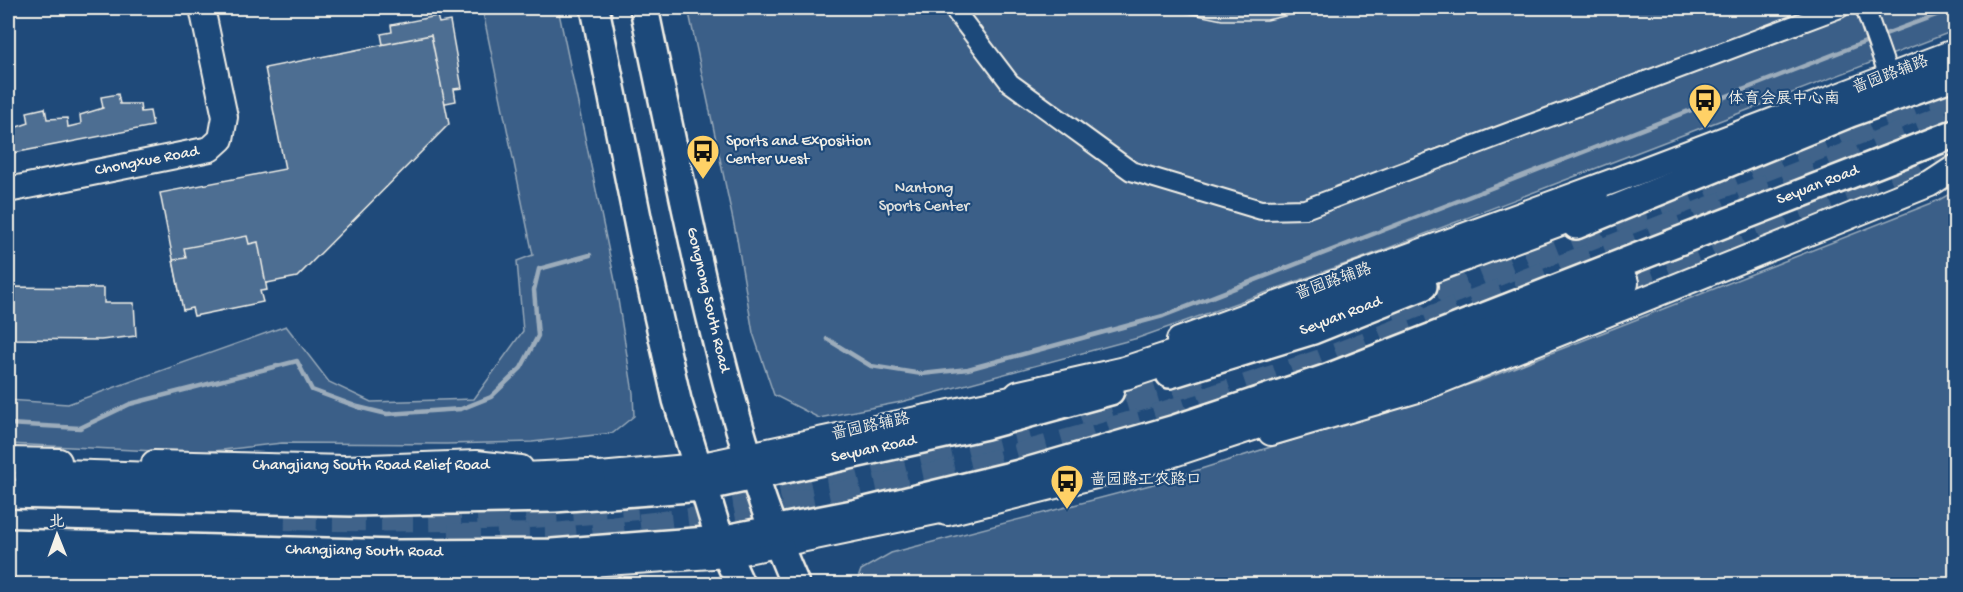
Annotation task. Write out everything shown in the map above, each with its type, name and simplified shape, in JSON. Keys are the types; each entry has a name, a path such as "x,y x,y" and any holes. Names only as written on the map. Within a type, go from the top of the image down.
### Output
{"highway":[{"path":"1020,396 1125,373 1293,318 1595,206"},
{"path":"947,509 1143,460 1295,411 1622,283"},
{"path":"15,476 368,486 589,476"},
{"path":"16,554 352,576 443,574 589,564"}],"main road":[{"path":"595,8 651,285 677,400 724,548 740,585"},
{"name":"Gongnong South Road","path":"644,8 681,187 749,465 795,585"},
{"name":"Seyuan Road","path":"701,476 749,465 854,456 986,425 1151,380 1312,330 1892,87 1956,75"},
{"name":"Seyuan Road","path":"724,548 776,538 853,514 1019,474 1175,429 1282,393 1956,133"},
{"path":"15,476 352,502 554,498 701,476"},
{"name":"Changjiang South Road","path":"16,554 552,553 724,548"}],"street":[{"name":"Chongxue Road","path":"8,190 210,149 221,140 225,117 202,8"},
{"path":"953,8 1010,83 1131,171 1261,210 1305,209 1840,8"},
{"path":"1865,8 1892,87"},
{"name":"啬园路辅路","path":"749,465 1020,396 1626,176 1892,87 1956,51"},
{"path":"776,538 1106,483 1421,388 1930,184 1956,167"},
{"path":"589,476 701,476"},
{"path":"491,585 589,564 724,548"}],"green space":[{"path":"482,8 558,8 615,281 633,393 634,416 613,433 532,442 282,443 197,453 8,444 8,400 68,404 286,326 329,382 371,402 474,399 523,331 517,261 533,255"},
{"name":"Nantong Sports Center","path":"688,8 1955,8 1956,30 1365,257 1138,338 901,402 819,418 774,395 753,333 737,239"},
{"path":"1955,191 1955,584 856,584 861,570 891,553 1150,485 1480,381 1937,201"}],"building":[{"path":"1164,8 1320,8 1267,20 1222,20"},
{"path":"437,16 439,23 450,21 462,88 454,89 456,101 406,111 404,100 394,102 381,34 392,32 391,25"},
{"path":"431,35 449,124 297,277 181,300 160,193 285,169 265,68"},
{"path":"118,94 120,104 140,104 141,112 150,111 153,126 8,154 8,130 29,123 27,112 45,108 47,119 67,118 68,127 81,124 80,115 103,108 101,97"},
{"path":"247,236 249,244 258,242 267,290 260,291 263,302 194,316 192,308 183,310 173,260 186,258 184,248"},
{"path":"8,287 104,288 104,303 134,303 136,336 101,340 8,339"}],"waterway":[{"path":"1880,36 1955,8"},
{"path":"827,339 871,366 922,374 968,369 1163,316 1873,39"},
{"path":"8,424 80,428 130,404 297,361 312,390 358,407 387,414 461,409 491,397 521,368 538,336 534,290 539,269 590,255"}],"tunnel":[{"path":"1392,311 1956,90"},
{"path":"449,540 555,539 735,519 986,468 1154,421 1322,365 1956,116"},
{"path":"1622,283 1899,176 1956,150"},
{"path":"1079,413 1206,375"},
{"path":"731,493 844,472 1028,427"},
{"path":"8,475 31,475"},
{"path":"285,514 461,515 637,504"}],"place":[{"name":"体育会展中心南","path":"1705,129"},
{"name":"Sports and Exposition Center West","path":"703,180"},
{"name":"啬园路工农路口","path":"1067,510"}]}
